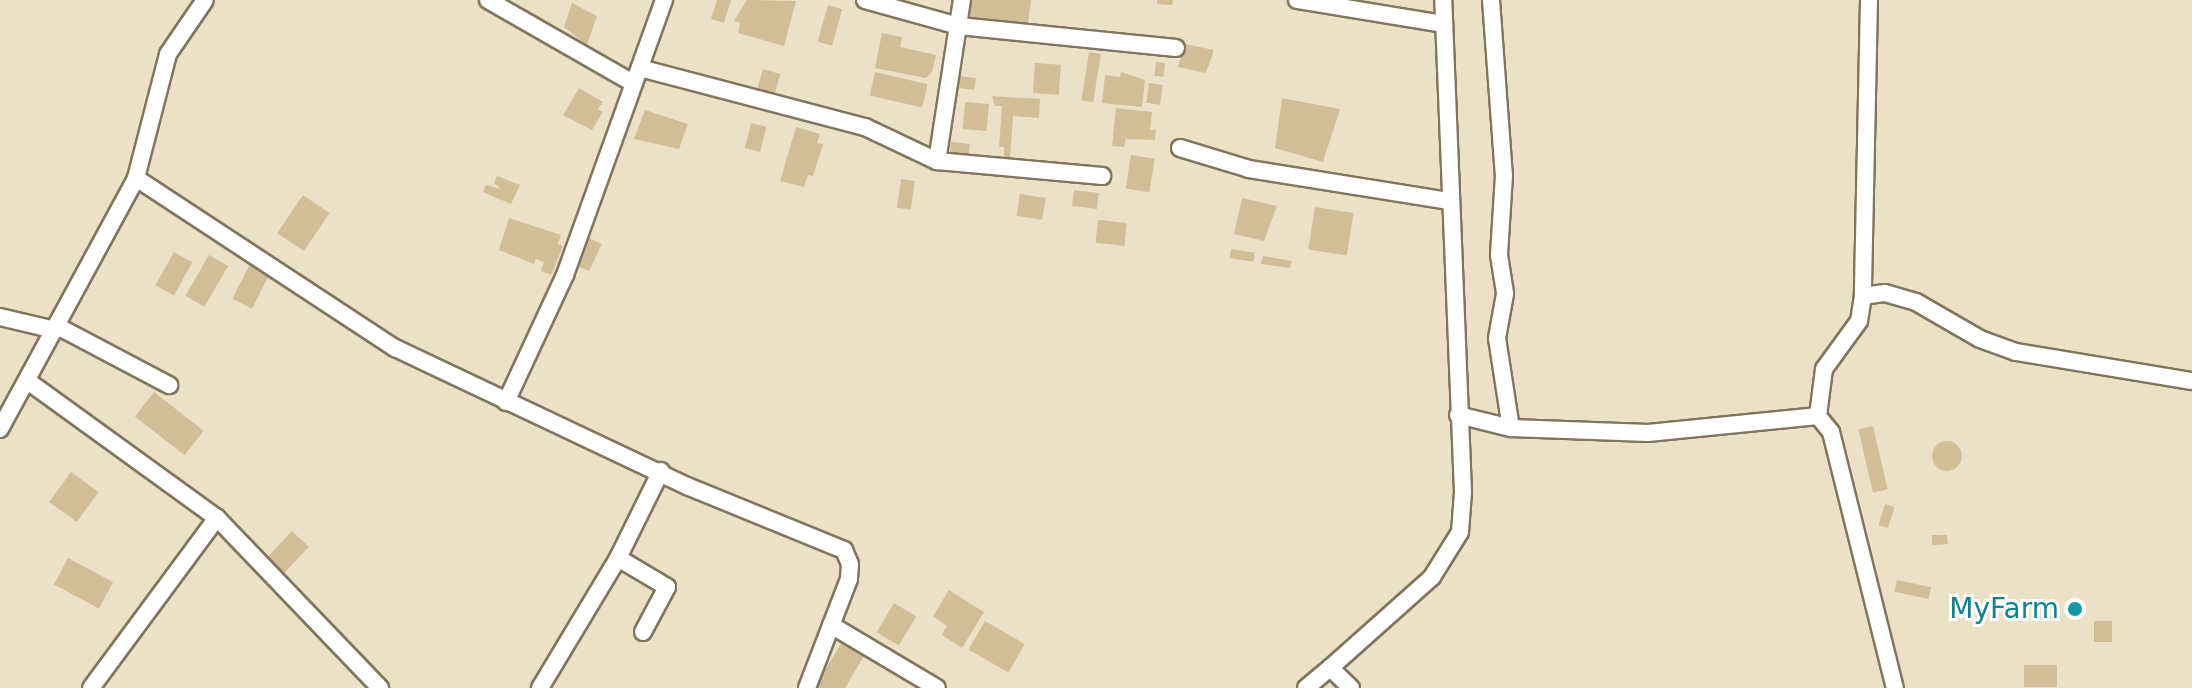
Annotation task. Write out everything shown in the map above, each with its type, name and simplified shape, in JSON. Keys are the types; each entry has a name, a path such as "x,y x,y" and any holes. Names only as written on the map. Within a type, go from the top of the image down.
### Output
{"street":[{"path":"0,429 29,382 136,178 168,54 205,0"},
{"path":"488,0 636,76 865,127 937,161 1102,176"},
{"path":"506,402 570,262 664,0"},
{"path":"865,0 959,26 1176,48"},
{"path":"937,161 962,0"},
{"path":"1297,0 1444,24"},
{"path":"1306,688 1432,577 1460,532 1463,492 1443,0"},
{"path":"1491,0 1504,175 1499,255 1505,294 1497,338 1511,428"},
{"path":"1869,0 1863,296 1859,321 1824,369 1818,416 1831,432 1895,688"},
{"path":"1180,148 1249,169 1449,201"},
{"path":"136,178 395,348 506,402 844,550 850,564 849,579 807,688"},
{"path":"1863,296 1885,293 1916,302 1980,339 2016,352 2192,381"},
{"path":"0,317 56,328 169,385"},
{"path":"29,382 217,518 380,688"},
{"path":"1458,415 1511,428 1648,433 1818,416"},
{"path":"540,688 618,558 661,471"},
{"path":"91,688 217,518"},
{"path":"618,558 667,587 643,632"},
{"path":"831,625 937,688"},
{"path":"1326,688 1330,668"},
{"path":"1330,668 1351,688"}],"building":[{"path":"717,0 731,0 724,23 711,19"},
{"path":"747,0 796,1 784,46 738,33 740,23 734,21"},
{"path":"971,0 1031,0 1028,23 970,17"},
{"path":"1157,0 1173,0 1172,5 1157,4"},
{"path":"572,3 597,16 587,45 564,27"},
{"path":"828,5 842,9 832,46 818,42"},
{"path":"882,33 902,37 900,47 936,55 932,72 926,78 875,68"},
{"path":"1185,44 1214,50 1206,73 1178,67"},
{"path":"1089,52 1101,54 1093,102 1081,100"},
{"path":"1156,62 1165,63 1163,77 1155,76"},
{"path":"1035,63 1061,65 1059,95 1033,93"},
{"path":"763,69 780,74 775,94 757,89"},
{"path":"875,72 928,84 922,108 870,95"},
{"path":"1121,72 1145,80 1142,107 1102,103 1105,75 1120,77"},
{"path":"959,76 976,78 974,90 958,88"},
{"path":"1149,83 1163,85 1160,105 1146,103"},
{"path":"579,88 603,102 598,109 603,112 592,130 563,115"},
{"path":"992,96 1040,99 1039,118 1013,116 1010,158 1004,157 1004,147 999,147 1002,106 995,106"},
{"path":"1282,98 1340,109 1323,162 1275,148"},
{"path":"965,102 989,104 987,131 963,129"},
{"path":"1116,108 1152,112 1150,130 1156,130 1155,140 1126,139 1124,147 1112,146"},
{"path":"645,110 688,124 679,149 634,139"},
{"path":"751,123 767,127 760,152 745,148"},
{"path":"796,127 820,134 817,143 823,144 813,176 808,175 804,187 780,181"},
{"path":"951,142 970,144 969,155 950,153"},
{"path":"1131,155 1155,159 1149,192 1126,189"},
{"path":"497,176 520,185 511,204 483,192 486,185 501,189 494,183"},
{"path":"901,179 915,181 911,210 897,208"},
{"path":"1074,190 1099,193 1097,209 1072,206"},
{"path":"1020,194 1046,198 1042,220 1017,216"},
{"path":"303,195 330,213 304,251 277,233"},
{"path":"1242,198 1277,206 1264,241 1234,234"},
{"path":"1315,207 1354,213 1347,256 1308,249"},
{"path":"509,218 561,235 558,244 563,246 551,275 541,271 544,262 536,259 534,264 499,250"},
{"path":"1098,220 1127,223 1124,246 1096,243"},
{"path":"589,238 602,244 589,271 576,265"},
{"path":"1231,249 1255,253 1253,262 1230,258"},
{"path":"174,252 192,262 174,295 156,285"},
{"path":"209,255 228,266 205,307 186,296"},
{"path":"1263,256 1292,261 1290,268 1261,264"},
{"path":"250,264 270,274 252,309 232,299"},
{"path":"154,392 204,431 185,455 135,416"},
{"path":"1873,426 1888,489 1873,493 1858,429"},
{"path":"1947,441 1953,442 1961,450 1961,462 1953,470 1947,471 1941,470 1933,462 1932,456 1933,450 1941,442"},
{"path":"71,472 99,492 77,522 49,502"},
{"path":"1885,504 1895,507 1888,528 1879,525"},
{"path":"292,531 309,547 284,573 267,557"},
{"path":"1932,535 1947,535 1948,544 1932,545"},
{"path":"68,558 113,582 99,608 54,584"},
{"path":"1897,580 1931,587 1929,599 1895,592"},
{"path":"949,590 984,612 962,648 942,635 947,626 933,616"},
{"path":"894,603 916,616 899,646 876,632"},
{"path":"985,621 1025,644 1008,673 968,650"},
{"path":"2094,621 2112,621 2112,642 2094,642"},
{"path":"842,642 864,656 845,688 814,688"},
{"path":"2024,665 2057,665 2057,687 2024,687"}],"place":[{"name":"MyFarm","path":"2075,609"}]}
